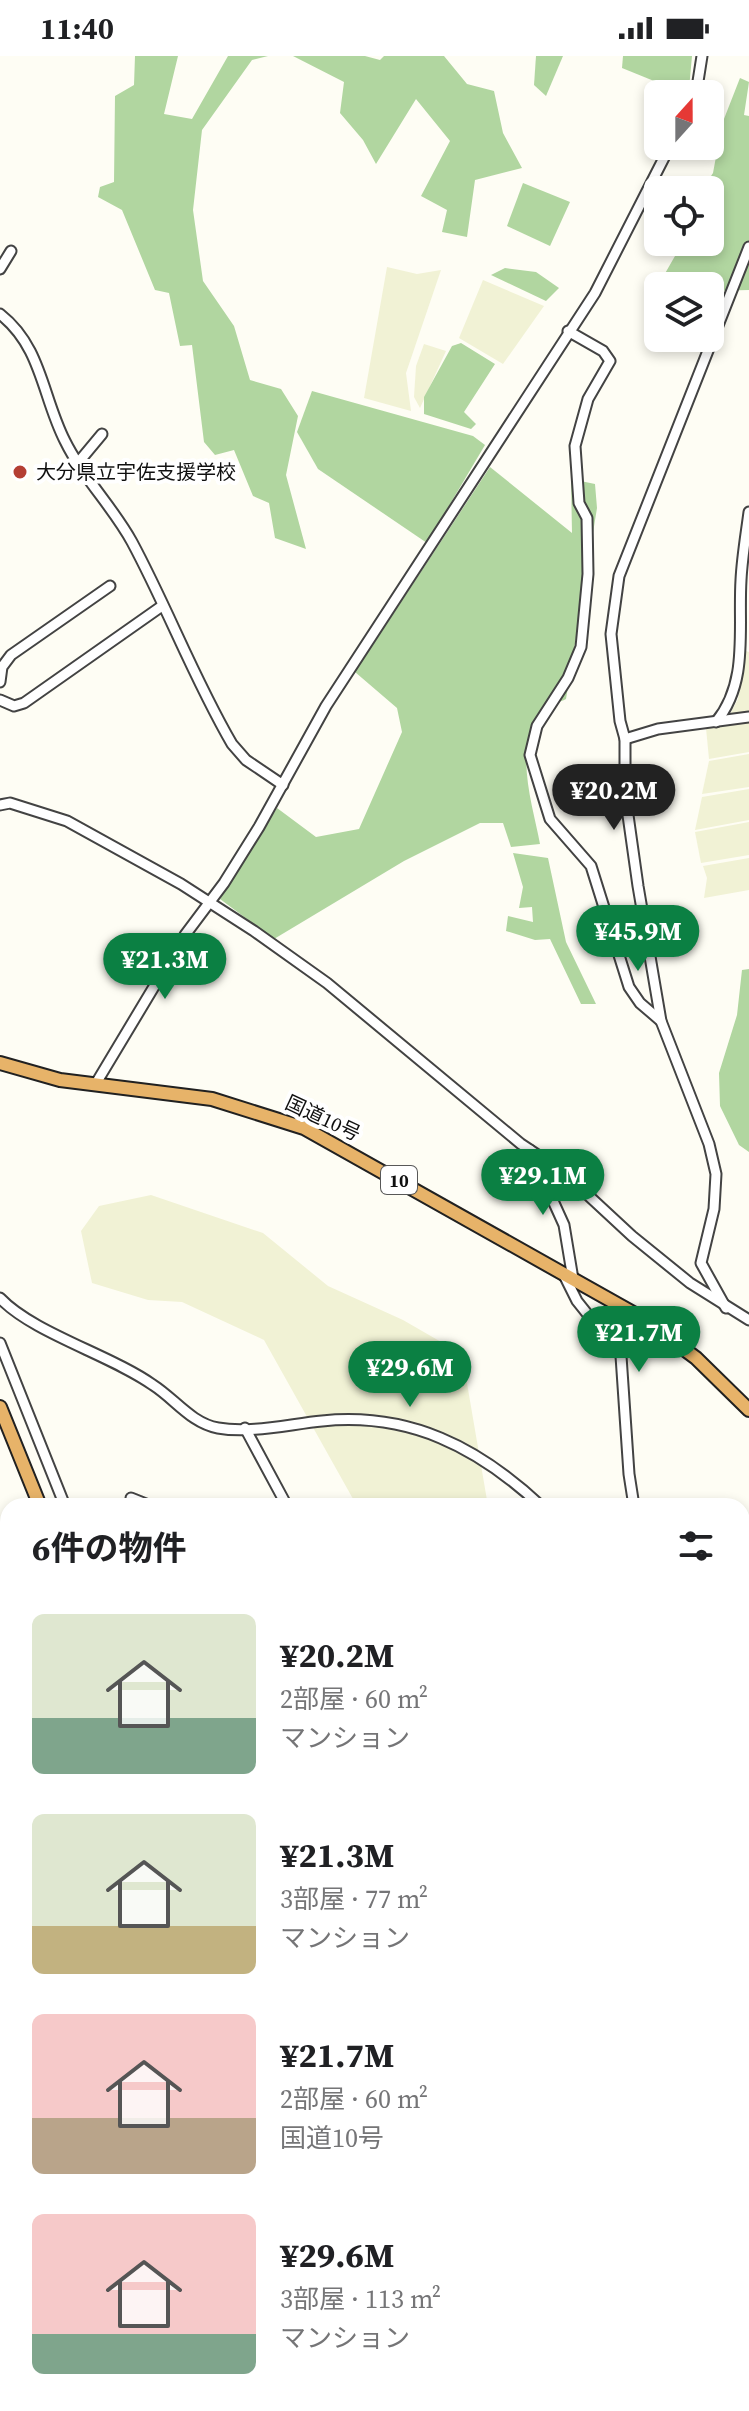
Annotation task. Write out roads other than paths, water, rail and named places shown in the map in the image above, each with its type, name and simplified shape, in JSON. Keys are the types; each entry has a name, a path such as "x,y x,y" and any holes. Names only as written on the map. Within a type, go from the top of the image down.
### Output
{"highway":[{"name":"国道10号","path":"0,1063 38,1075 95,1085 196,1095 294,1124 568,1276 671,1339 749,1410"},
{"path":"0,1407 37,1498"}],"street":[{"path":"698,80 702,56"},
{"path":"95,1085 185,935 211,902 283,785 326,706 609,270 663,160"},
{"path":"726,1308 701,1263 714,1209 716,1174 709,1144 661,1021 625,794 625,739 620,721 611,634 619,576 749,247"},
{"path":"0,269 11,251"},
{"path":"0,314 11,322 35,355 52,409 77,464 130,538 232,744 246,760 283,785"},
{"path":"568,331 603,351 610,361 588,399 575,446 579,503 587,518 588,574 581,647 568,678 537,726 530,755 550,819 591,866 629,987 640,1003 661,1021"},
{"path":"77,464 102,434"},
{"path":"716,722 735,694 740,661 741,578 749,512"},
{"path":"0,682 2,667 11,655 110,586"},
{"path":"0,700 14,706 24,703 162,606"},
{"path":"625,739 658,729 749,717"},
{"path":"0,805 10,803 67,821 211,902 327,983 530,1150 563,1172 632,1236 690,1283 749,1320"},
{"path":"530,1150 564,1225 568,1276 577,1301 621,1356 633,1498"},
{"path":"1,1300 21,1315 136,1373 197,1420 217,1428 344,1420 384,1421 417,1427 472,1456 530,1498"},
{"path":"0,1343 62,1498"},
{"path":"245,1428 283,1498"}],"place":[{"name":"大分県立宇佐支援学校","path":"20,472"}]}
